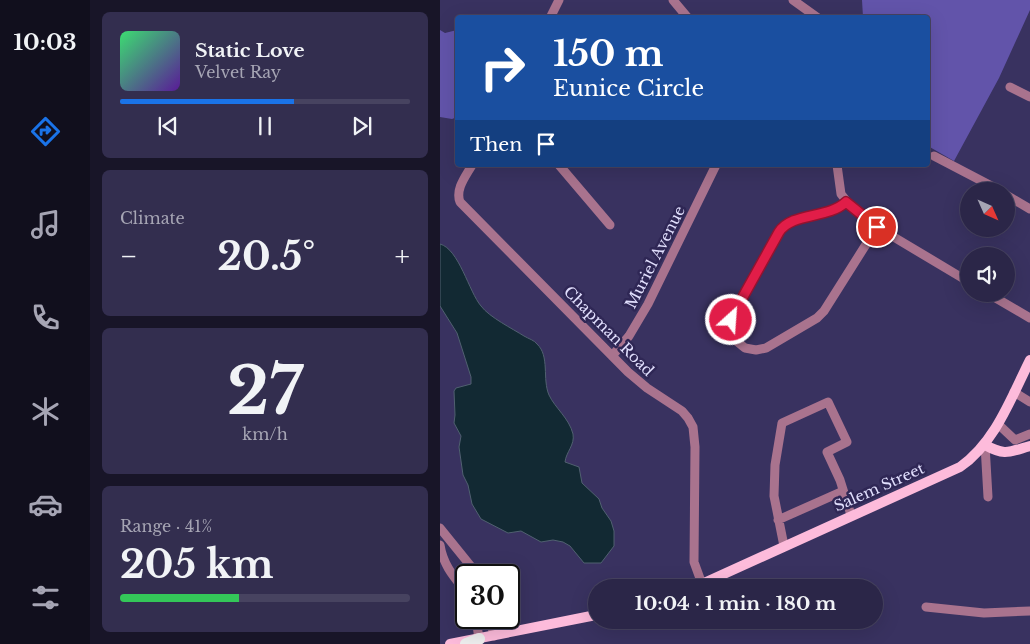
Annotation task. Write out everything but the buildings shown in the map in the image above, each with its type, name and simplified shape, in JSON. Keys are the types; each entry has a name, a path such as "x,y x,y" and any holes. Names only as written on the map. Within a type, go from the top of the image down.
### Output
{"highway":[{"path":"466,644 479,639"}],"main road":[{"name":"Salem Street","path":"712,579 960,467 985,445 998,424 1030,360"},
{"path":"985,445 995,451 1005,453 1029,441"},
{"path":"450,644 588,617"}],"street":[{"path":"673,0 686,15"},
{"path":"793,0 814,15"},
{"path":"551,15 557,1"},
{"path":"1010,87 1030,97"},
{"path":"934,156 984,182"},
{"name":"Chapman Road","path":"471,167 459,191 458,197 460,202 612,356 647,388 682,411 691,424 695,447 694,562 696,579"},
{"path":"561,167 610,225"},
{"name":"Muriel Avenue","path":"612,356 629,336 648,304 714,167"},
{"path":"837,167 841,194 846,202 877,227 960,277"},
{"path":"1015,200 1030,209"},
{"path":"846,202 837,209 792,222 781,228 732,315 730,329 738,343 750,350 764,349 821,314 877,227"},
{"path":"1002,302 1030,318"},
{"path":"1014,392 1030,402"},
{"path":"784,546 774,496 774,471 782,423 828,402 847,442 827,452 840,480 851,515"},
{"path":"998,424 1015,440 1029,441"},
{"path":"985,445 988,498"},
{"path":"778,520 843,491"},
{"path":"440,529 470,564"},
{"path":"440,545 445,563 455,577"},
{"path":"445,563 458,551"},
{"path":"926,607 984,613 1030,610"},
{"path":"478,629 479,639"},
{"path":"492,629 494,636"}],"shaded area":[{"path":"862,0 1030,0 1030,10 999,78 954,161 930,147 930,15 863,15"},
{"path":"440,30 445,33 455,30 455,118 440,117"}],"water":[{"path":"440,244 453,254 481,306 501,322 534,341 541,349 545,361 549,395 568,423 573,434 573,442 565,462 579,467 582,483 599,499 602,508 611,521 614,531 614,546 601,563 584,563 570,546 563,542 553,540 541,542 521,531 508,533 481,519 472,504 468,485 463,475 459,447 461,436 454,423 454,391 456,388 471,384 471,377 457,333 440,306"}],"route":[{"path":"731,320 779,232 788,223 835,210 846,202 877,227"}]}
